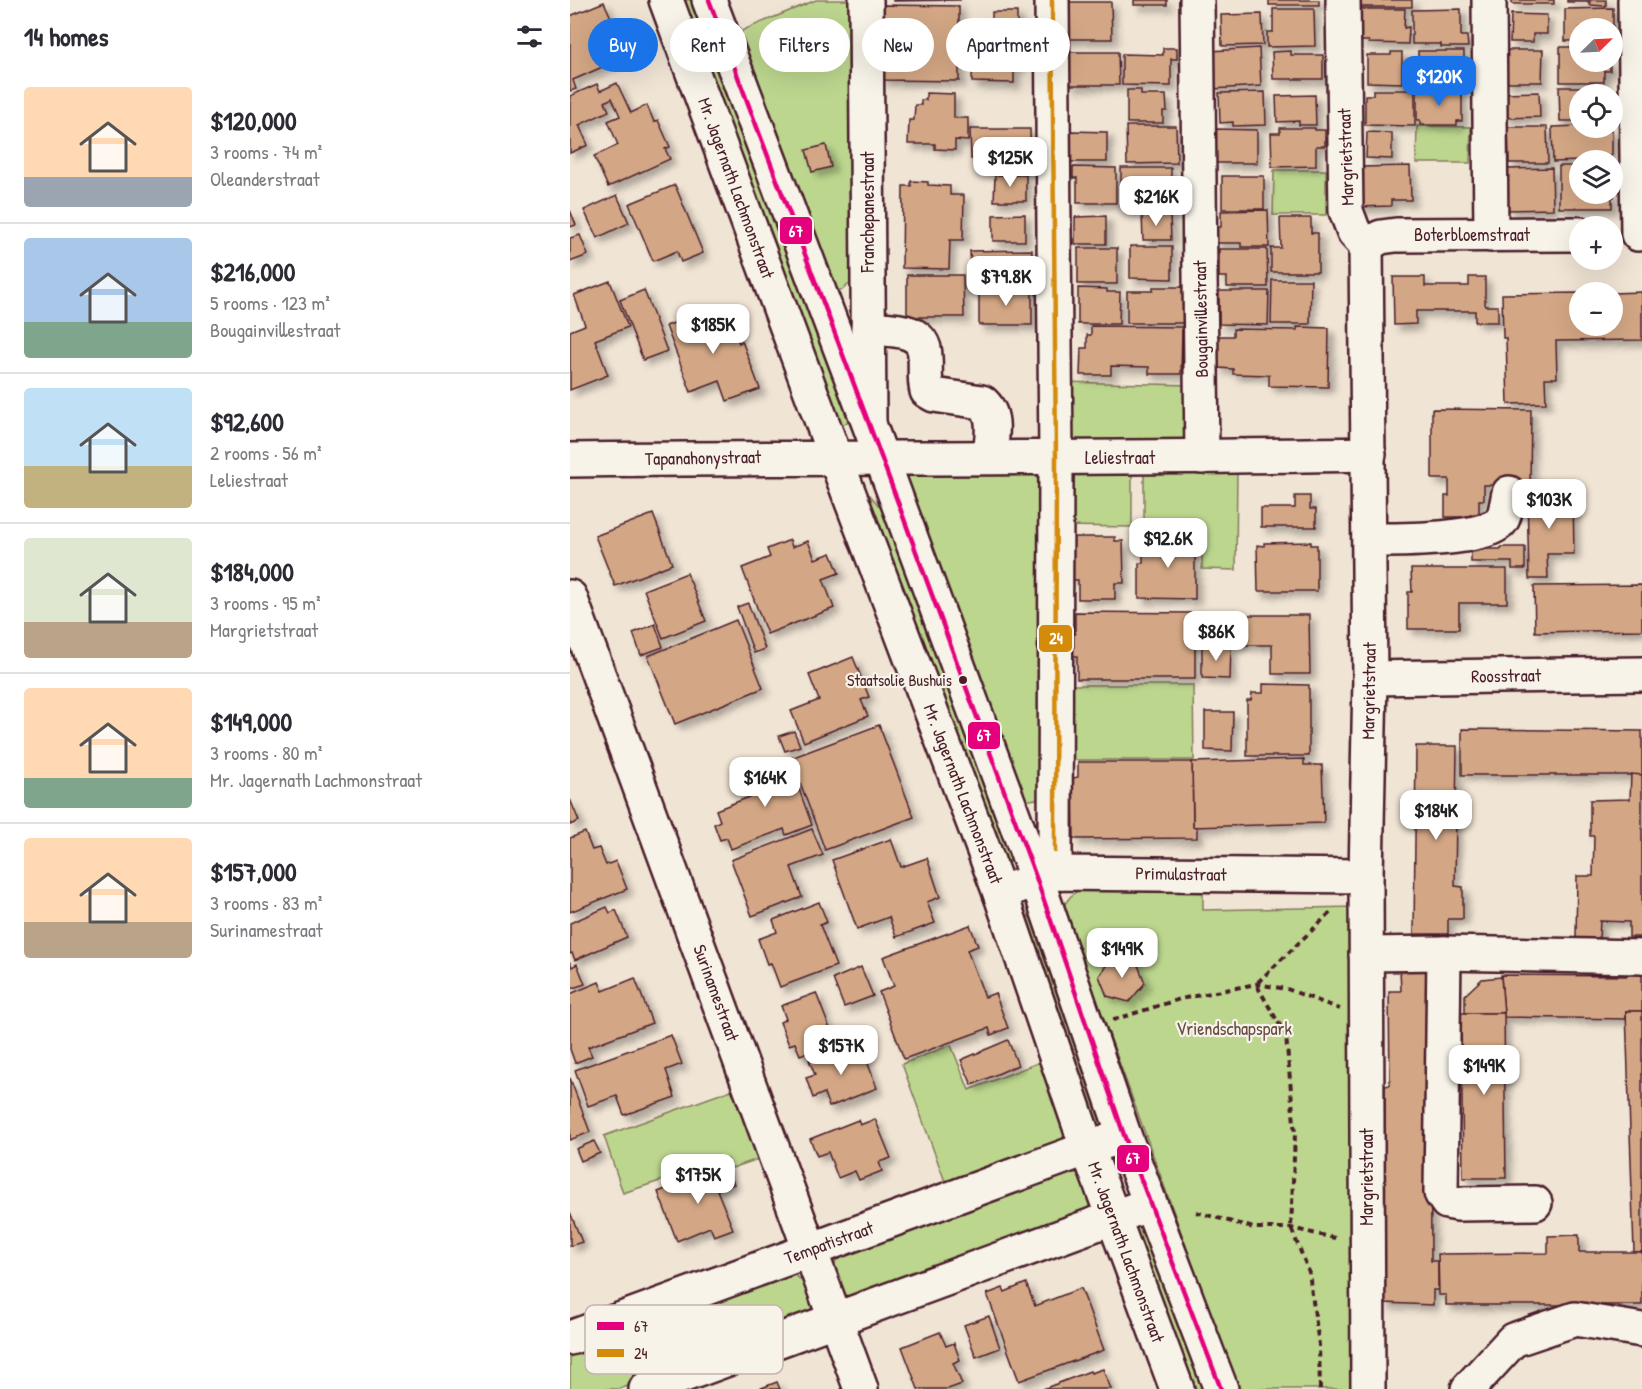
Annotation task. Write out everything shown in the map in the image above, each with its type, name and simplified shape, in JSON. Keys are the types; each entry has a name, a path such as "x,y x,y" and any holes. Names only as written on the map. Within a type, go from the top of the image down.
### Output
{"street":[{"name":"Mr. Jagernath Lachmonstraat","path":"666,0 835,457 1000,893 1112,1218 1177,1389"},
{"name":"Mr. Jagernath Lachmonstraat","path":"709,0 869,424 879,457 1046,877 1087,1029 1124,1135 1221,1389"},
{"name":"Franchepanestraat","path":"866,0 869,424"},
{"path":"1046,877 1056,458 1052,0"},
{"name":"Bougainvillestraat","path":"1197,0 1202,457"},
{"name":"Margrietstraat","path":"1343,0 1346,211 1354,232 1366,245 1370,454 1370,678 1366,876 1368,1389"},
{"path":"1489,0 1491,235"},
{"path":"1631,234 1635,0"},
{"name":"Boterbloemstraat","path":"1366,245 1381,237 1396,235 1569,234"},
{"path":"868,327 910,332 921,339 925,347 927,391 933,395 982,402 987,407 993,424 990,458"},
{"name":"Leliestraat","path":"835,457 1056,458 1370,454"},
{"name":"Tapanahonystraat","path":"570,460 835,457"},
{"path":"1370,540 1400,540 1487,531 1503,519 1509,493"},
{"name":"Surinamestraat","path":"570,597 861,1389"},
{"name":"Roosstraat","path":"1370,678 1642,674"},
{"name":"Primulastraat","path":"1000,893 1046,877 1366,876"},
{"path":"1366,954 1444,953 1642,957"},
{"path":"1444,953 1441,1193 1447,1202 1458,1204 1535,1203"},
{"name":"Tempatistraat","path":"660,1305 1124,1135"},
{"path":"783,1339 1150,1204"},
{"path":"1468,1389 1513,1340 1575,1319 1642,1330"},
{"name":"Tempatistraat","path":"570,1338 585,1332"},
{"path":"646,1389 687,1374"}],"path":[{"path":"1256,984 1332,911"},
{"path":"1256,984 1286,1036 1295,1134 1291,1228 1309,1272 1319,1345 1320,1389"},
{"path":"1087,1029 1180,999 1256,984 1287,989 1366,1018"},
{"path":"1196,1212 1254,1228 1291,1228 1348,1241"}],"green space":[{"path":"676,0 695,0 702,18 683,18"},
{"path":"816,0 859,0 854,280 842,290 833,290 747,58 747,28 759,23 759,72 850,72 850,18 772,18"},
{"path":"703,72 721,72 848,418 847,423 838,426"},
{"path":"1417,126 1471,127 1470,163 1416,163"},
{"path":"1274,170 1326,170 1326,215 1273,215"},
{"path":"1059,382 1192,385 1188,440 1071,448"},
{"path":"1144,467 1237,467 1236,570 1202,569 1202,529 1144,529"},
{"path":"1132,469 1132,527 1063,526 1071,473"},
{"path":"915,471 1027,472 1037,477 1044,489 1044,792 1038,799 1021,801 905,491 907,478"},
{"path":"867,495 870,495 880,507 894,536 1012,858 1010,861 1003,863"},
{"path":"1064,685 1193,685 1194,760 1065,760"},
{"name":"Vriendschapspark","path":"1083,886 1203,886 1203,910 1356,907 1355,1389 1238,1389 1101,1012 1061,909"},
{"path":"1027,915 1037,924 1106,1125 1098,1130 1022,917"},
{"path":"951,1045 969,1090 1045,1060 1066,1128 1062,1140 1055,1147 947,1187 902,1064"},
{"path":"734,1089 761,1158 732,1168 728,1159 623,1193 604,1136"},
{"path":"1072,1171 1081,1176 1090,1204 1081,1219 850,1299 837,1284 835,1266 837,1252"},
{"path":"1142,1224 1208,1389 1186,1389 1127,1228"},
{"path":"786,1270 807,1285 816,1309 805,1320 783,1328 783,1305 690,1305"},
{"path":"585,1344 585,1374 660,1374 620,1389 570,1389 570,1349"}],"building":[{"path":"893,0 961,0 893,1"},
{"path":"1134,0 1167,0 1167,5 1134,5"},
{"path":"1269,0 1319,0 1319,5 1269,5"},
{"path":"1357,0 1412,0 1412,7 1357,7"},
{"path":"1512,0 1554,0 1554,4 1512,4"},
{"path":"1567,0 1606,0 1606,6 1589,5 1590,2 1567,2"},
{"path":"604,2 611,18 588,18 588,72 591,72 573,80 576,89 570,91 570,16"},
{"path":"1060,2 1111,2 1112,39 1070,39 1070,18 1060,18"},
{"path":"882,5 959,6 959,18 946,18 946,72 959,72 959,81 882,80 882,72 934,72 934,18 882,18"},
{"path":"1613,8 1613,18 1569,18 1569,41 1565,41 1565,9"},
{"path":"1273,9 1314,9 1315,46 1267,47 1267,32 1273,32"},
{"path":"1360,9 1405,9 1404,28 1409,27 1408,44 1360,41"},
{"path":"1461,9 1461,36 1467,36 1468,47 1412,44 1412,10"},
{"path":"992,12 1017,12 1017,18 992,18"},
{"path":"1262,14 1263,45 1222,46 1221,15"},
{"path":"1511,14 1547,15 1547,34 1533,34 1533,42 1510,42"},
{"path":"1560,47 1569,47 1569,72 1604,72 1604,82 1560,82"},
{"path":"1163,48 1177,48 1177,59 1171,59 1171,86 1122,85 1122,54 1163,55"},
{"path":"1259,48 1261,86 1212,89 1210,51"},
{"path":"1506,50 1543,50 1542,82 1505,82"},
{"path":"1291,51 1291,55 1323,55 1323,79 1273,79 1272,52"},
{"path":"1418,51 1464,51 1464,83 1418,82"},
{"path":"1070,52 1118,52 1119,85 1070,85"},
{"path":"1391,52 1402,52 1402,83 1367,82 1367,55 1391,55"},
{"path":"972,72 1014,72 1014,83 972,82"},
{"path":"617,83 631,113 647,105 654,122 658,120 670,147 665,149 670,159 608,187 594,156 618,145 608,121 620,116 612,98 605,102 609,111 579,125 588,145 570,153 570,96 597,84 600,91"},
{"path":"1559,87 1569,87 1569,121 1560,121"},
{"path":"1127,90 1141,90 1141,95 1166,95 1167,111 1163,111 1163,123 1127,123"},
{"path":"1373,90 1415,90 1415,126 1365,125 1365,95 1373,95"},
{"path":"1417,90 1462,90 1462,121 1457,121 1457,125 1420,125 1420,120 1417,120"},
{"path":"1265,92 1266,125 1233,126 1233,122 1220,123 1219,93"},
{"path":"1539,92 1540,117 1505,118 1504,93"},
{"path":"926,93 954,94 954,118 968,118 968,141 955,140 955,150 935,149 935,144 908,144 909,120 914,120 915,105 921,105 921,100 926,100"},
{"path":"1315,95 1316,125 1299,125 1299,121 1277,122 1276,96"},
{"path":"1126,126 1176,126 1177,163 1127,164"},
{"path":"1569,126 1569,138 1612,138 1612,150 1569,150 1569,161 1553,162 1552,127"},
{"path":"1508,127 1547,127 1548,163 1509,163"},
{"path":"1280,128 1325,130 1325,146 1316,146 1316,166 1272,167 1271,133 1280,133"},
{"path":"970,129 1030,129 1031,170 988,171 988,159 971,159"},
{"path":"1216,129 1257,130 1257,163 1216,163"},
{"path":"1071,131 1107,132 1107,162 1071,162"},
{"path":"1367,132 1392,133 1392,159 1366,158"},
{"path":"826,145 831,167 812,172 806,150"},
{"path":"1410,166 1411,200 1391,200 1391,206 1359,207 1358,167"},
{"path":"1559,166 1569,166 1569,204 1612,204 1612,208 1559,208"},
{"path":"1073,167 1116,168 1116,203 1077,203 1077,178 1073,178"},
{"path":"1121,168 1171,168 1171,205 1121,205"},
{"path":"1552,168 1553,209 1508,210 1507,169"},
{"path":"995,175 1026,175 1026,201 994,201"},
{"path":"1222,176 1264,176 1264,209 1222,209"},
{"path":"911,181 928,182 928,185 950,186 950,195 964,195 963,240 950,240 949,269 902,268 903,186 911,186"},
{"path":"675,185 703,253 681,262 677,251 653,261 629,204"},
{"path":"617,195 629,223 597,238 584,210"},
{"path":"570,210 576,225 570,227"},
{"path":"1268,210 1269,247 1241,247 1241,243 1215,243 1214,227 1221,227 1221,211"},
{"path":"1025,214 1025,241 993,241 993,215"},
{"path":"1142,214 1170,214 1171,240 1143,240"},
{"path":"1106,216 1106,244 1075,244 1075,217"},
{"path":"1280,218 1311,218 1311,233 1318,233 1318,272 1271,272 1271,248 1281,248"},
{"path":"580,235 588,255 570,262 570,238"},
{"path":"1130,246 1172,246 1172,279 1130,278"},
{"path":"1078,248 1117,248 1117,284 1078,284"},
{"path":"1219,249 1267,249 1268,287 1227,287 1227,277 1219,277"},
{"path":"1032,250 1032,287 967,288 966,272 971,272 970,251"},
{"path":"907,275 963,275 964,317 907,317"},
{"path":"1393,277 1425,277 1425,286 1469,286 1469,277 1485,277 1485,306 1498,306 1498,322 1475,322 1475,311 1416,311 1416,324 1394,325"},
{"path":"1272,280 1311,280 1310,324 1271,324"},
{"path":"610,281 628,327 595,340 608,375 570,390 570,331 585,325 574,295"},
{"path":"1153,287 1185,287 1184,323 1127,323 1127,291 1153,291"},
{"path":"1078,288 1120,292 1119,324 1078,324"},
{"path":"979,289 1032,289 1032,325 979,325"},
{"path":"644,290 667,351 643,360 620,300"},
{"path":"1219,291 1269,291 1268,325 1219,324"},
{"path":"1642,292 1642,340 1556,341 1557,378 1545,378 1546,403 1508,404 1502,294 1569,293 1569,336 1623,336 1623,293"},
{"path":"707,310 711,323 728,316 739,343 742,341 760,389 727,401 720,381 691,392 666,326"},
{"path":"1091,326 1182,327 1181,374 1149,374 1149,367 1111,366 1111,375 1080,375 1081,348 1087,348 1087,335 1091,335"},
{"path":"1297,327 1329,328 1328,387 1269,386 1269,375 1233,374 1233,369 1218,368 1218,336 1233,336 1233,329 1297,330"},
{"path":"1432,409 1531,410 1530,485 1484,485 1484,500 1479,500 1479,517 1445,517 1445,496 1449,496 1449,479 1432,479"},
{"path":"1573,493 1574,554 1547,554 1548,579 1529,579 1527,494"},
{"path":"1295,496 1310,496 1310,509 1316,509 1316,527 1261,527 1261,508 1295,508"},
{"path":"653,514 672,564 615,586 595,536"},
{"path":"1071,537 1115,537 1115,541 1123,541 1124,583 1115,583 1115,599 1078,599 1078,580 1071,580"},
{"path":"1143,538 1195,538 1195,599 1139,598 1139,563 1143,563"},
{"path":"790,540 792,547 808,541 815,559 831,553 839,573 823,579 834,608 767,634 742,568 770,557 767,549"},
{"path":"1311,542 1311,545 1317,545 1317,591 1258,591 1257,545"},
{"path":"1501,547 1525,547 1525,569 1512,569 1512,562 1471,562 1471,549 1501,549"},
{"path":"1411,569 1507,569 1507,603 1459,603 1459,629 1408,629 1408,592 1412,592"},
{"path":"687,573 706,621 663,638 644,590"},
{"path":"1642,585 1642,630 1535,632 1534,586"},
{"path":"748,603 765,649 754,653 737,607"},
{"path":"1075,612 1195,613 1195,679 1077,679 1077,656 1066,656 1066,634 1075,634"},
{"path":"1237,615 1309,615 1310,674 1272,674 1272,645 1237,645"},
{"path":"736,620 763,688 675,724 648,656"},
{"path":"655,624 663,647 641,655 633,633"},
{"path":"1202,645 1231,646 1230,679 1202,678"},
{"path":"853,657 869,697 861,700 868,716 804,742 791,711 819,700 809,675"},
{"path":"1263,684 1309,685 1309,756 1247,756 1247,700 1251,700 1252,693 1263,693"},
{"path":"1205,712 1233,712 1232,751 1205,750"},
{"path":"879,725 914,817 825,850 791,758"},
{"path":"1462,729 1642,731 1642,775 1462,775"},
{"path":"794,731 800,746 785,751 779,736"},
{"path":"1416,746 1457,746 1455,886 1463,887 1463,919 1448,919 1448,934 1414,934"},
{"path":"788,759 812,825 786,835 784,829 731,849 727,838 720,840 714,824 720,821 716,810 757,794 749,774"},
{"path":"1304,759 1304,765 1322,765 1324,823 1193,827 1192,762"},
{"path":"1078,762 1192,762 1193,827 1197,827 1197,838 1074,839 1073,778 1078,777"},
{"path":"1631,774 1642,775 1642,937 1629,937 1629,922 1600,921 1599,939 1576,939 1577,876 1593,876 1594,836 1590,836 1590,800 1630,799"},
{"path":"570,799 579,821 570,825"},
{"path":"812,829 823,855 791,867 802,897 752,916 731,860"},
{"path":"585,832 592,850 599,848 606,865 616,861 627,889 570,912 570,838"},
{"path":"891,839 901,867 927,858 940,897 927,902 935,923 896,937 889,917 857,929 832,860"},
{"path":"819,902 827,922 820,925 836,966 780,987 771,963 767,964 758,939 777,932 773,920"},
{"path":"607,907 610,913 616,910 627,937 575,960 572,953 570,954 570,923"},
{"path":"970,925 978,946 967,950 985,997 995,993 1008,1028 991,1035 989,1028 904,1059 879,992 894,986 883,957"},
{"path":"1111,958 1136,960 1145,983 1129,1002 1107,996 1099,976"},
{"path":"570,962 572,967 577,964 585,984 570,989"},
{"path":"1626,963 1642,963 1642,1011 1626,1011 1626,1019 1504,1017 1501,975 1626,976"},
{"path":"861,967 873,996 844,1007 833,979"},
{"path":"1430,969 1431,1261 1438,1261 1438,1290 1433,1290 1433,1305 1384,1303 1385,1086 1390,1085 1389,991 1401,991 1400,970"},
{"path":"1501,977 1504,1013 1465,1013 1465,995 1482,979"},
{"path":"635,978 652,1023 588,1047 592,1056 575,1063 570,1049 570,994 599,982 603,991"},
{"path":"816,993 835,1042 800,1055 795,1043 789,1045 780,1022 786,1019 781,1006"},
{"path":"1626,1011 1642,1011 1642,1252 1634,1252"},
{"path":"1461,1013 1504,1013 1506,1178 1463,1178"},
{"path":"671,1035 682,1064 666,1070 675,1097 624,1115 617,1096 588,1106 575,1070"},
{"path":"1008,1040 1018,1065 972,1085 961,1060"},
{"path":"849,1045 854,1057 864,1053 877,1088 829,1107 824,1093 813,1098 806,1078 815,1075 809,1060"},
{"path":"570,1078 590,1132 570,1140"},
{"path":"875,1119 891,1158 879,1162 882,1171 859,1180 855,1171 838,1178 828,1152 817,1156 810,1139 858,1120 860,1125"},
{"path":"594,1141 600,1153 581,1161 576,1149"},
{"path":"726,1166 734,1184 717,1190 733,1229 714,1236 710,1227 677,1241 658,1192"},
{"path":"570,1212 582,1242 570,1246"},
{"path":"1579,1235 1579,1252 1642,1252 1642,1305 1446,1305 1446,1295 1439,1295 1438,1254 1548,1253 1548,1236"},
{"path":"1026,1283 1035,1306 1081,1288 1104,1350 1019,1381 987,1294 1003,1288 1005,1292"},
{"path":"989,1316 1000,1348 976,1357 964,1325"},
{"path":"940,1332 946,1346 954,1343 960,1360 953,1363 962,1384 948,1389 918,1389 902,1347"},
{"path":"1103,1369 1111,1389 1043,1389 1090,1371 1091,1373"},
{"path":"777,1382 780,1389 759,1389"}],"transit line":[{"name":"67","path":"709,0 869,424 1037,880 1124,1135 1221,1389"},
{"name":"24","path":"1052,0 1056,458 1055,851"}],"place":[{"name":"Staatsolie Bushuis","path":"963,680"}]}
